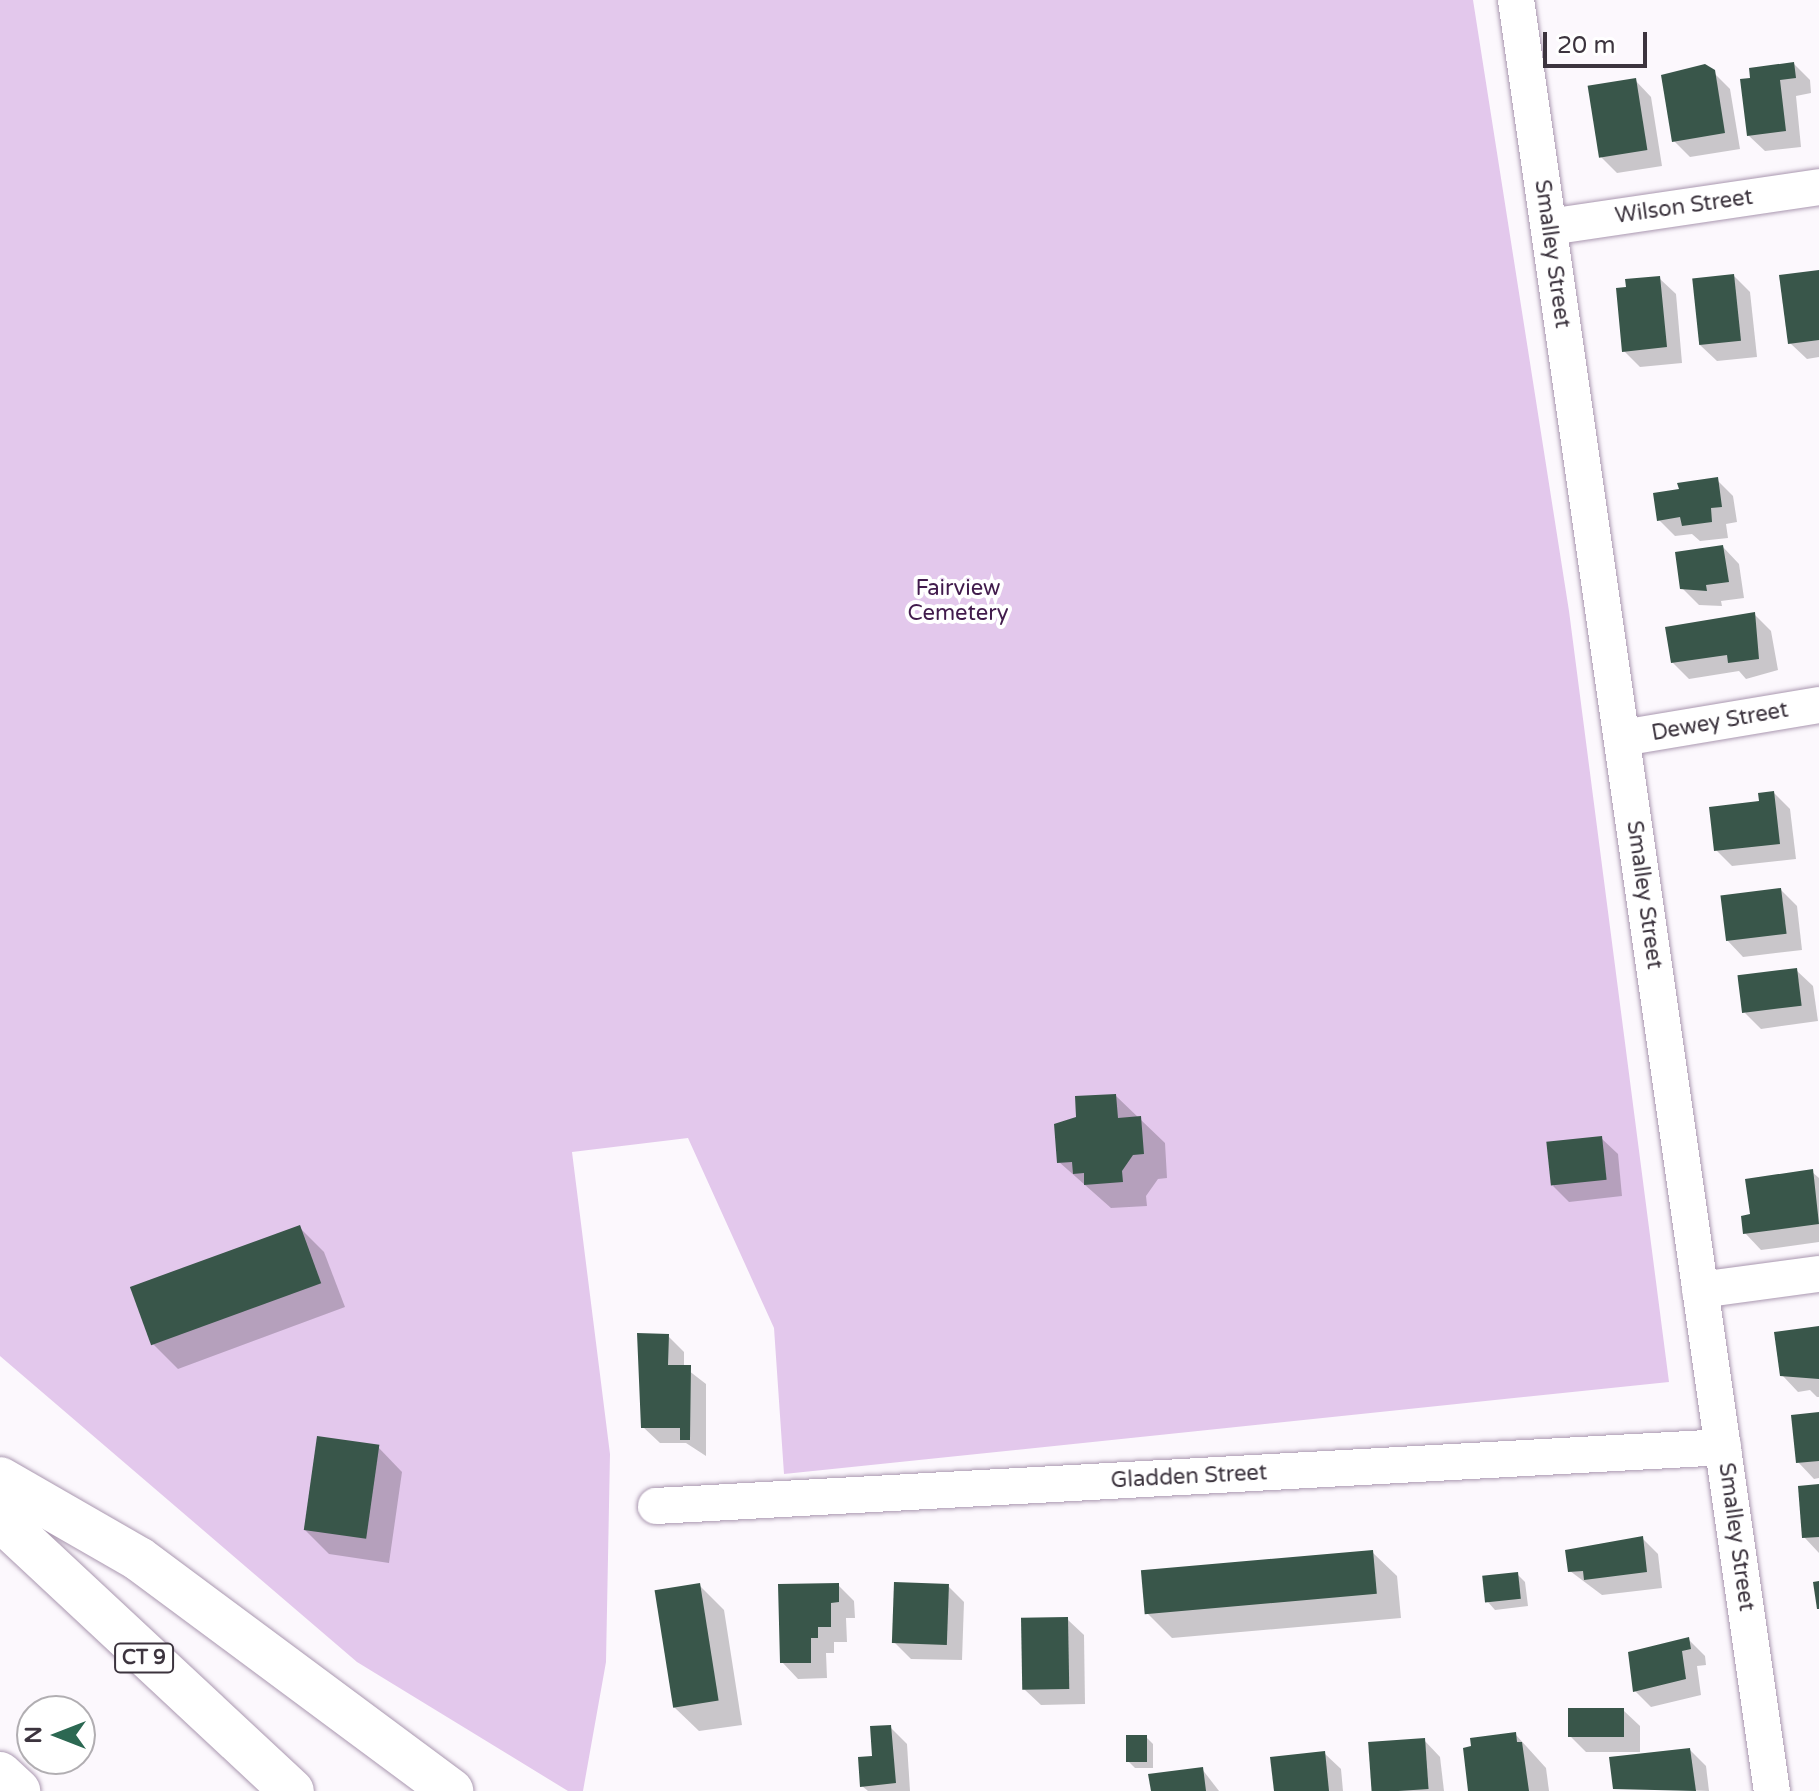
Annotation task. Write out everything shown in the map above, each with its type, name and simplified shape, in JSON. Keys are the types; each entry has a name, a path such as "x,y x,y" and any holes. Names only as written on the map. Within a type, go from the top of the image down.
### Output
{"highway":[{"path":"0,1479 139,1559 451,1791"},
{"name":"CT 9","path":"0,1519 292,1791"},
{"path":"0,1774 18,1791"}],"street":[{"name":"Smalley Street","path":"1516,0 1772,1791"},
{"name":"Wilson Street","path":"1549,227 1819,187"},
{"name":"Dewey Street","path":"1622,738 1819,705"},
{"path":"1700,1290 1819,1274"},
{"name":"Gladden Street","path":"656,1506 1723,1447"}],"green space":[{"name":"Fairview Cemetery","path":"0,0 1473,0 1569,611 1669,1382 784,1474 774,1328 688,1138 572,1152 610,1454 606,1662 583,1791 568,1791 357,1662 0,1356"}],"building":[{"path":"1794,62 1796,78 1780,80 1786,131 1747,136 1740,79 1750,78 1749,68"},
{"path":"1705,64 1715,70 1725,133 1672,142 1661,75"},
{"path":"1636,78 1647,150 1599,158 1588,86"},
{"path":"1819,270 1819,340 1788,344 1779,275"},
{"path":"1734,274 1741,341 1699,345 1692,278"},
{"path":"1660,276 1667,347 1622,352 1616,288 1626,287 1625,279"},
{"path":"1718,477 1722,507 1711,508 1712,522 1682,526 1680,517 1657,521 1653,493 1679,489 1677,483"},
{"path":"1723,545 1729,582 1706,585 1707,591 1680,589 1675,552"},
{"path":"1755,612 1759,659 1728,663 1727,655 1671,663 1665,627"},
{"path":"1774,791 1780,844 1714,851 1709,807 1759,801 1758,793"},
{"path":"1781,888 1787,934 1726,941 1720,895"},
{"path":"1797,968 1802,1006 1742,1013 1737,975"},
{"path":"1116,1094 1118,1118 1141,1116 1144,1154 1133,1155 1122,1171 1123,1182 1084,1185 1084,1173 1073,1174 1072,1162 1057,1163 1054,1124 1076,1117 1075,1096"},
{"path":"1602,1136 1607,1180 1551,1186 1546,1142"},
{"path":"1813,1169 1819,1224 1743,1234 1741,1216 1750,1214 1745,1179"},
{"path":"300,1225 321,1283 151,1345 130,1287"},
{"path":"1819,1326 1819,1379 1780,1376 1774,1332"},
{"path":"637,1333 669,1334 668,1365 691,1365 690,1440 680,1440 680,1428 641,1428"},
{"path":"1819,1412 1819,1461 1796,1463 1791,1415"},
{"path":"317,1436 379,1445 366,1539 304,1530"},
{"path":"1819,1484 1819,1537 1802,1538 1798,1486"},
{"path":"1643,1536 1647,1572 1584,1580 1583,1571 1568,1572 1565,1550"},
{"path":"1373,1550 1377,1594 1145,1614 1141,1570"},
{"path":"1518,1572 1521,1599 1485,1603 1482,1576"},
{"path":"1819,1581 1819,1609 1817,1609 1813,1582"},
{"path":"894,1582 949,1584 947,1645 892,1643"},
{"path":"700,1583 719,1701 673,1708 655,1590"},
{"path":"839,1583 839,1602 831,1603 831,1627 818,1627 818,1638 811,1638 811,1663 780,1663 778,1584"},
{"path":"1068,1617 1069,1689 1022,1690 1021,1618"},
{"path":"1689,1637 1691,1649 1682,1651 1686,1679 1633,1692 1628,1652"},
{"path":"1568,1708 1624,1708 1624,1737 1568,1737"},
{"path":"891,1725 896,1783 860,1787 858,1757 872,1756 870,1726"},
{"path":"1516,1732 1517,1742 1522,1742 1529,1791 1468,1791 1463,1748 1471,1746 1470,1738"},
{"path":"1126,1735 1147,1735 1147,1762 1126,1762"},
{"path":"1425,1738 1429,1789 1372,1791 1368,1742"},
{"path":"1690,1748 1696,1791 1613,1789 1609,1757"},
{"path":"1325,1751 1329,1791 1274,1791 1270,1757"},
{"path":"1203,1767 1206,1791 1151,1791 1148,1774"}]}
